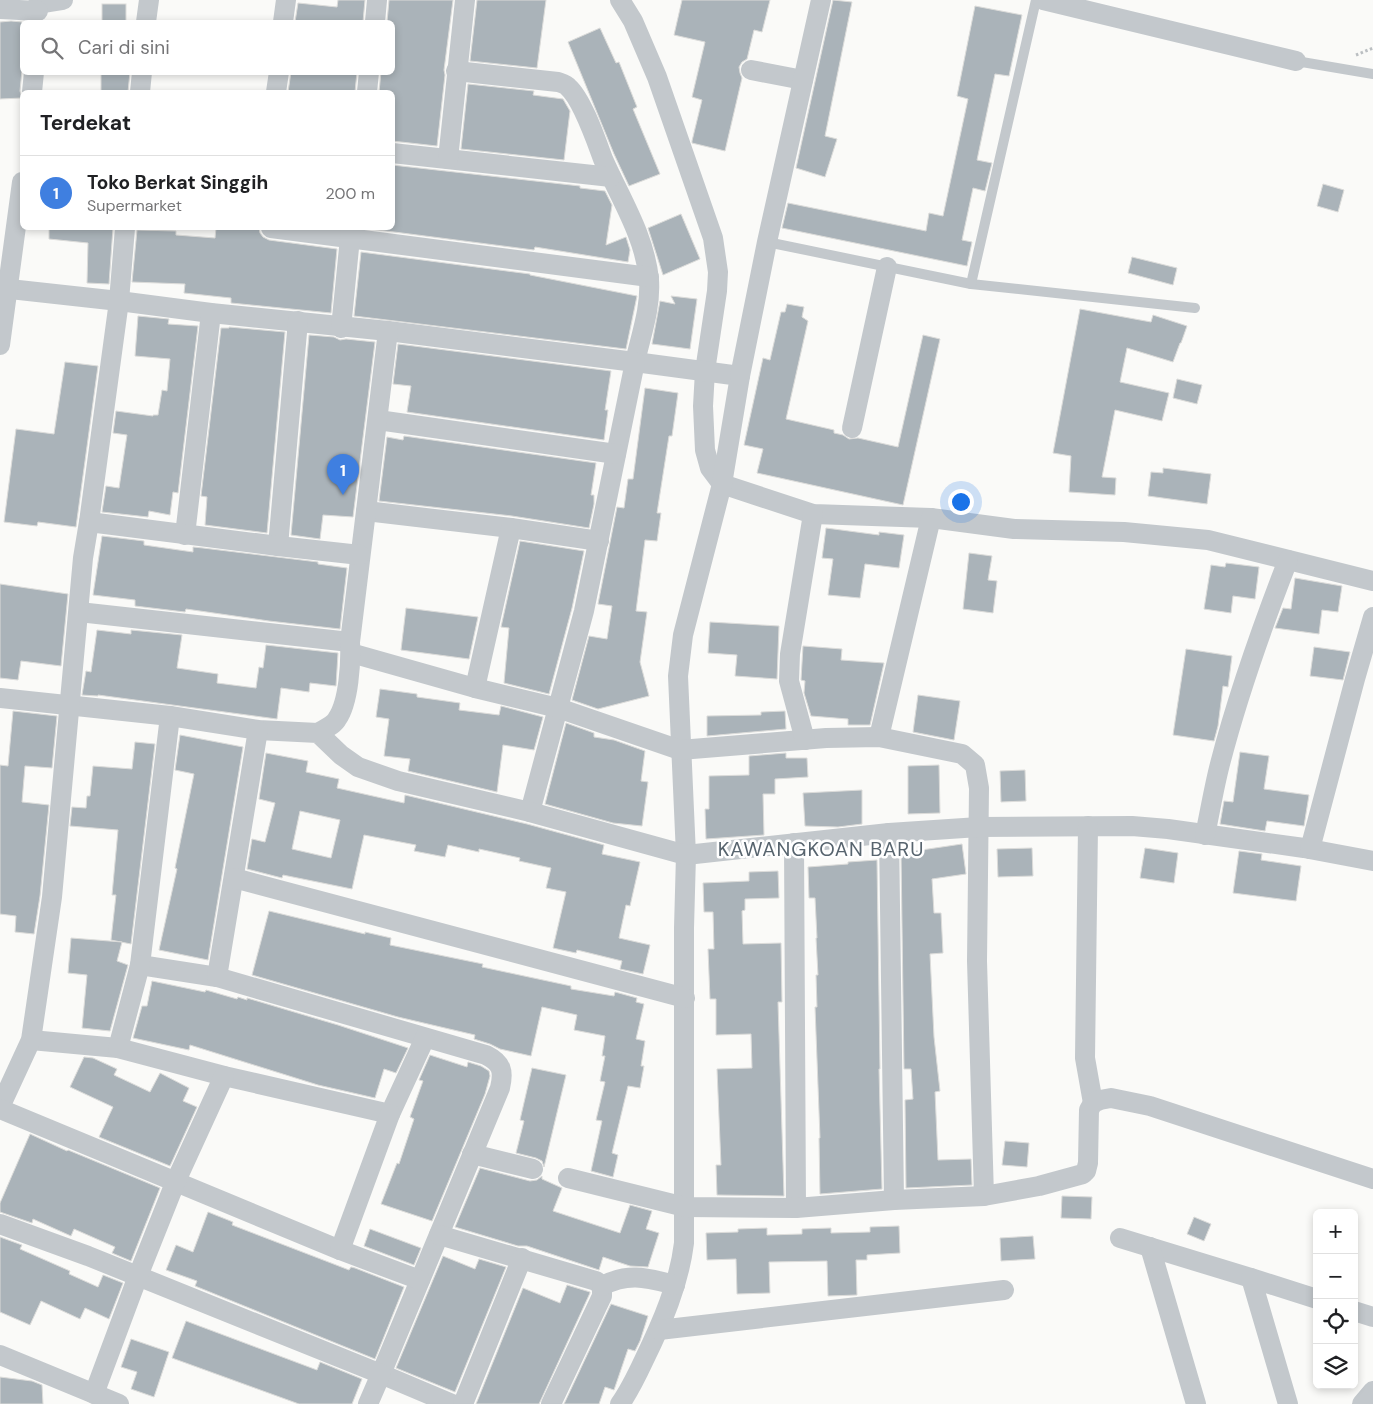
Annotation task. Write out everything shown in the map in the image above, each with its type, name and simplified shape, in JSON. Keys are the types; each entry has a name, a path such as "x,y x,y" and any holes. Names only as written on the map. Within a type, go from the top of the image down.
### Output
{"street":[{"path":"0,9 38,9 63,0"},
{"path":"146,20 149,0"},
{"path":"284,20 286,0"},
{"path":"375,20 377,0"},
{"path":"448,159 465,0"},
{"path":"620,0 633,21 657,78 713,238 718,272 718,291 706,371 703,406 705,450 710,468 722,484 814,514 931,518 1014,529 1124,532 1208,540 1373,581"},
{"path":"620,1404 628,1393 659,1330 675,1285 683,1251 685,1207 684,928 686,855 678,676 683,636 722,484 740,376 821,0"},
{"path":"1043,0 1085,5 1296,61"},
{"path":"751,70 803,80"},
{"path":"456,71 558,82 568,86 579,102 611,177 633,222 649,277 650,300 634,362 584,611 530,812"},
{"path":"32,90 34,75"},
{"path":"140,90 142,75"},
{"path":"276,90 279,75"},
{"path":"367,90 369,75"},
{"path":"395,153 611,177"},
{"path":"0,346 3,288 20,193"},
{"path":"126,230 119,301 83,558 52,897 31,1040 0,1108 175,1183 340,1250 420,1280"},
{"path":"303,230 351,233 649,277"},
{"path":"341,328 351,233"},
{"path":"852,428 887,267"},
{"path":"3,288 211,313 298,321 341,328 388,331 740,376"},
{"path":"185,535 211,313"},
{"path":"278,546 298,321"},
{"path":"0,698 170,716 258,730 318,733 337,721 343,707 347,686 360,555 388,331"},
{"path":"378,420 616,454"},
{"path":"366,511 511,528 599,541"},
{"path":"805,740 789,681 790,654 814,514"},
{"path":"879,737 931,518"},
{"path":"89,522 360,555"},
{"path":"476,688 511,528"},
{"path":"1205,836 1219,766 1239,698 1261,629 1288,560"},
{"path":"79,612 350,647 476,688 558,708 680,750 805,740 879,737 962,754 976,765 979,788 977,961 984,1196"},
{"path":"1310,850 1373,617"},
{"path":"118,1048 140,965 170,716"},
{"path":"217,977 258,730"},
{"path":"318,733 341,755 358,766 398,781 530,812 686,855 889,832 979,827 1132,826 1168,829 1373,861"},
{"path":"1088,826 1084,1058 1093,1103"},
{"path":"889,832 894,1200"},
{"path":"794,843 796,1208"},
{"path":"234,878 685,998"},
{"path":"140,965 217,977 486,1055 495,1059 501,1069 503,1076 500,1088 368,1404"},
{"path":"340,1250 390,1114 425,1038"},
{"path":"31,1040 118,1048 224,1076 390,1114"},
{"path":"94,1394 175,1183 224,1076"},
{"path":"568,1178 685,1207 796,1208 894,1200 984,1196 1039,1186 1083,1174 1088,1163 1088,1110 1093,1103 1110,1098 1150,1106 1373,1179"},
{"path":"472,1154 533,1169"},
{"path":"0,1224 138,1276 452,1404"},
{"path":"439,1235 596,1281 602,1286"},
{"path":"1120,1238 1313,1298"},
{"path":"1150,1247 1196,1404"},
{"path":"463,1404 522,1258"},
{"path":"602,1286 623,1277 648,1278 675,1285"},
{"path":"1250,1278 1288,1404"},
{"path":"552,1404 602,1296 602,1286"},
{"path":"659,1330 1004,1290"},
{"path":"1358,1312 1373,1317"},
{"path":"0,1355 119,1404"},
{"path":"1362,1404 1373,1391"}],"lane":[{"path":"972,284 1036,0"},
{"path":"1296,61 1373,74"},
{"path":"768,242 972,284 1196,308"}],"building":[{"path":"338,0 365,0 363,20 295,20 298,3 337,7"},
{"path":"389,0 453,0 437,146 395,141 395,90 379,90 381,75 395,75 395,20 387,20"},
{"path":"477,0 546,0 537,68 470,61"},
{"path":"682,0 770,0 762,32 754,30 747,59 739,67 742,78 725,151 692,143 702,100 692,97 705,42 674,35"},
{"path":"833,0 852,2 825,136 837,139 825,177 796,168"},
{"path":"102,4 126,4 126,20 102,20"},
{"path":"975,6 1022,15 1009,76 995,74 977,160 992,163 985,191 973,188 962,240 972,242 967,266 782,228 788,203 926,231 929,213 943,216 968,99 957,96"},
{"path":"0,22 20,22 20,75 22,75 20,98 0,99"},
{"path":"600,28 616,63 619,62 637,107 633,109 660,174 629,186 568,42"},
{"path":"101,75 130,75 128,90 101,90"},
{"path":"291,75 357,75 355,90 288,90"},
{"path":"468,84 534,91 533,95 563,99 570,111 564,160 461,149"},
{"path":"395,165 580,186 580,188 605,191 612,205 606,245 626,237 630,250 628,262 535,247 534,250 379,230 395,230"},
{"path":"1323,184 1344,190 1338,212 1317,206"},
{"path":"681,214 700,259 663,275 648,228"},
{"path":"49,230 113,230 109,284 87,283 88,243 49,239"},
{"path":"137,230 176,231 176,235 215,238 216,230 259,230 263,237 269,240 337,249 331,313 231,303 231,298 184,293 185,284 132,282"},
{"path":"361,252 530,274 637,296 626,349 354,316"},
{"path":"1132,257 1177,268 1173,285 1128,273"},
{"path":"671,296 697,299 690,349 652,344 660,301 675,304"},
{"path":"787,304 804,307 802,317 808,321 786,419 834,430 834,433 849,439 858,438 898,447 923,335 940,339 903,505 757,473 763,449 744,445 763,358 770,360 781,312 785,312"},
{"path":"1080,309 1151,322 1153,315 1187,326 1173,362 1127,348 1120,382 1169,393 1162,421 1115,410 1102,477 1116,478 1115,495 1069,492 1071,456 1053,453"},
{"path":"138,316 169,319 168,324 198,326 178,493 173,492 170,515 149,511 148,517 102,512 106,486 119,488 127,435 113,433 116,411 158,415 162,390 167,391 170,359 135,356"},
{"path":"221,328 285,332 267,533 205,525 207,497 201,496"},
{"path":"309,335 334,337 340,340 375,342 353,517 323,515 320,539 291,535"},
{"path":"398,344 611,371 605,410 608,410 604,440 407,412 411,386 393,384"},
{"path":"65,362 98,366 76,527 38,522 37,526 4,522 16,429 54,434"},
{"path":"1177,379 1202,385 1197,404 1173,398"},
{"path":"645,388 678,393 672,436 669,436 657,513 661,513 657,541 645,540 636,611 647,612 640,662 649,696 598,709 572,700 589,636 607,639 612,606 598,604 617,507 624,508 628,479 633,479"},
{"path":"404,436 596,463 591,495 594,495 594,504 589,528 512,516 379,501 387,437 403,440"},
{"path":"1163,468 1211,474 1207,504 1148,496 1151,472 1163,473"},
{"path":"826,528 879,535 879,532 904,535 899,568 865,564 860,598 828,595 833,559 822,558"},
{"path":"102,536 144,541 144,545 193,552 193,547 203,548 318,562 318,564 347,568 340,629 186,609 185,612 135,606 135,600 93,595"},
{"path":"520,541 584,551 572,608 549,694 504,683 509,628 501,627"},
{"path":"969,553 992,556 988,580 997,581 993,613 963,609"},
{"path":"1226,563 1259,567 1255,599 1233,596 1231,613 1204,609 1211,565 1225,567"},
{"path":"1295,578 1342,586 1338,612 1322,610 1319,634 1275,628 1283,608 1291,609"},
{"path":"0,584 68,594 61,666 21,661 18,680 0,678"},
{"path":"406,608 478,617 469,659 401,650"},
{"path":"710,622 779,626 777,679 735,676 737,655 708,653"},
{"path":"97,630 131,634 131,630 182,635 177,668 218,674 217,683 256,688 259,667 263,668 266,645 338,653 336,686 310,683 309,692 281,688 277,719 98,695 82,695 86,671 91,672"},
{"path":"803,646 842,649 841,660 884,663 870,725 848,725 848,719 811,716 804,693 805,681 801,680"},
{"path":"1314,647 1350,652 1343,680 1310,676"},
{"path":"1186,649 1232,656 1228,687 1223,686 1218,726 1214,741 1173,735"},
{"path":"380,689 417,694 417,697 460,703 459,710 499,715 501,706 543,717 534,750 503,745 497,792 408,771 410,759 384,756 389,719 376,717"},
{"path":"918,695 960,701 954,740 913,732"},
{"path":"13,711 57,716 52,768 25,766 22,802 49,805 40,896 34,934 15,932 16,916 0,914 0,765 8,766"},
{"path":"785,711 786,729 707,736 707,716 761,715 761,712"},
{"path":"566,723 594,733 594,737 614,740 645,751 641,781 648,782 642,826 613,823 545,804"},
{"path":"180,735 243,747 208,960 159,950 177,869 175,868 194,774 175,770"},
{"path":"135,742 155,744 131,944 111,940 116,895 112,895 118,830 70,826 72,807 86,808 87,796 90,796 93,766 132,769"},
{"path":"1240,752 1269,756 1264,789 1309,795 1304,826 1267,821 1265,831 1220,824 1224,801 1233,802"},
{"path":"266,753 308,761 306,772 339,779 337,788 404,803 405,795 527,824 604,845 602,854 640,862 630,906 626,905 619,938 650,945 643,974 620,969 622,961 577,950 576,953 553,948 566,892 546,888 551,868 519,861 520,858 479,849 479,852 448,845 445,857 414,851 416,845 364,835 352,889 283,875 282,878 247,869 252,839 265,842 275,803 259,799","holes":["300,811 340,820 331,858 292,849"]},
{"path":"786,753 786,758 807,758 808,777 775,779 775,794 763,794 764,835 706,839 705,809 709,809 709,776 749,775 749,756"},
{"path":"939,765 940,813 908,814 908,766"},
{"path":"1025,770 1026,801 1001,802 1000,771"},
{"path":"862,790 862,824 838,827 805,826 803,793"},
{"path":"962,844 966,874 932,879 934,913 941,913 943,953 930,954 934,1037 940,1091 935,1092 938,1160 971,1159 972,1185 906,1188 905,1100 913,1099 911,1069 904,1069 901,853"},
{"path":"1032,848 1033,876 998,877 997,849"},
{"path":"1145,848 1178,853 1174,883 1140,878"},
{"path":"1239,851 1262,854 1261,860 1301,866 1296,901 1233,893"},
{"path":"877,860 882,1189 820,1194 815,1007 817,1007 816,975 818,975 817,938 815,898 809,898 808,867"},
{"path":"778,871 779,898 745,899 745,910 742,911 743,944 781,943 782,1002 778,1002 784,1196 717,1195 716,1165 721,1165 717,1069 752,1068 751,1034 716,1035 716,999 710,999 708,949 714,949 713,912 704,912 703,883 749,881 749,872"},
{"path":"269,911 365,934 365,932 391,938 390,945 483,964 482,967 571,986 571,989 614,996 615,992 637,998 636,1002 644,1004 636,1039 645,1041 641,1066 644,1066 640,1088 628,1086 612,1153 618,1155 613,1177 591,1171 602,1121 596,1120 605,1082 600,1081 605,1056 602,1056 605,1036 574,1030 577,1015 542,1007 531,1056 500,1049 474,1039 475,1035 398,1017 252,975"},
{"path":"71,938 122,942 117,961 128,965 110,1031 82,1028 87,975 68,973"},
{"path":"152,981 205,992 206,990 237,999 238,997 247,1000 247,998 408,1048 396,1073 384,1069 375,1098 318,1085 190,1045 189,1050 133,1038 142,1006 147,1006"},
{"path":"430,1055 467,1067 468,1062 481,1066 489,1071 490,1076 485,1094 432,1221 381,1204 397,1163 399,1164 414,1119 410,1117 423,1081 419,1080"},
{"path":"84,1057 93,1058 117,1069 114,1075 150,1092 160,1073 189,1088 183,1101 197,1107 170,1166 99,1137 113,1107 70,1087"},
{"path":"532,1068 566,1075 544,1167 542,1161 536,1158 516,1153 524,1121 520,1120"},
{"path":"30,1134 67,1151 160,1188 131,1261 112,1253 115,1247 74,1229 71,1236 33,1219 32,1223 0,1212 0,1203"},
{"path":"1005,1141 1029,1143 1027,1167 1002,1165"},
{"path":"480,1168 530,1181 537,1180 542,1176 542,1179 562,1188 553,1211 620,1233 630,1205 652,1211 646,1229 659,1233 648,1267 630,1266 603,1257 599,1270 527,1246 518,1246 455,1227"},
{"path":"1062,1196 1092,1197 1091,1219 1061,1218"},
{"path":"208,1212 233,1222 232,1225 349,1270 351,1267 355,1268 404,1287 375,1359 195,1286 197,1281 166,1270 176,1245 193,1252"},
{"path":"1194,1217 1211,1224 1204,1241 1187,1234"},
{"path":"899,1226 900,1253 867,1255 867,1260 856,1260 857,1295 828,1296 827,1261 769,1262 770,1293 737,1294 736,1259 707,1260 706,1233 738,1232 738,1229 767,1228 767,1235 802,1234 802,1229 831,1228 831,1233 870,1232 870,1227"},
{"path":"370,1229 421,1248 414,1265 364,1246"},
{"path":"1033,1236 1035,1259 1001,1261 1000,1238"},
{"path":"0,1237 22,1245 20,1249 70,1271 69,1274 98,1287 103,1275 123,1283 109,1319 85,1308 80,1319 41,1301 30,1325 0,1312"},
{"path":"443,1256 475,1269 479,1259 506,1267 455,1392 396,1368"},
{"path":"567,1285 590,1293 539,1404 476,1404 523,1288 560,1303"},
{"path":"611,1304 648,1316 640,1341 635,1351 628,1349 614,1390 605,1387 599,1404 564,1404"},
{"path":"186,1321 317,1370 320,1362 362,1379 352,1404 299,1404 172,1358"},
{"path":"131,1339 169,1352 154,1397 131,1389 137,1372 121,1367"},
{"path":"0,1377 32,1381 42,1385 43,1404 0,1404"}],"place":[{"name":"Toko Berkat Singgih","path":"343,495"}],"district":[{"name":"KAWANGKOAN BARU","path":"821,849"}]}
